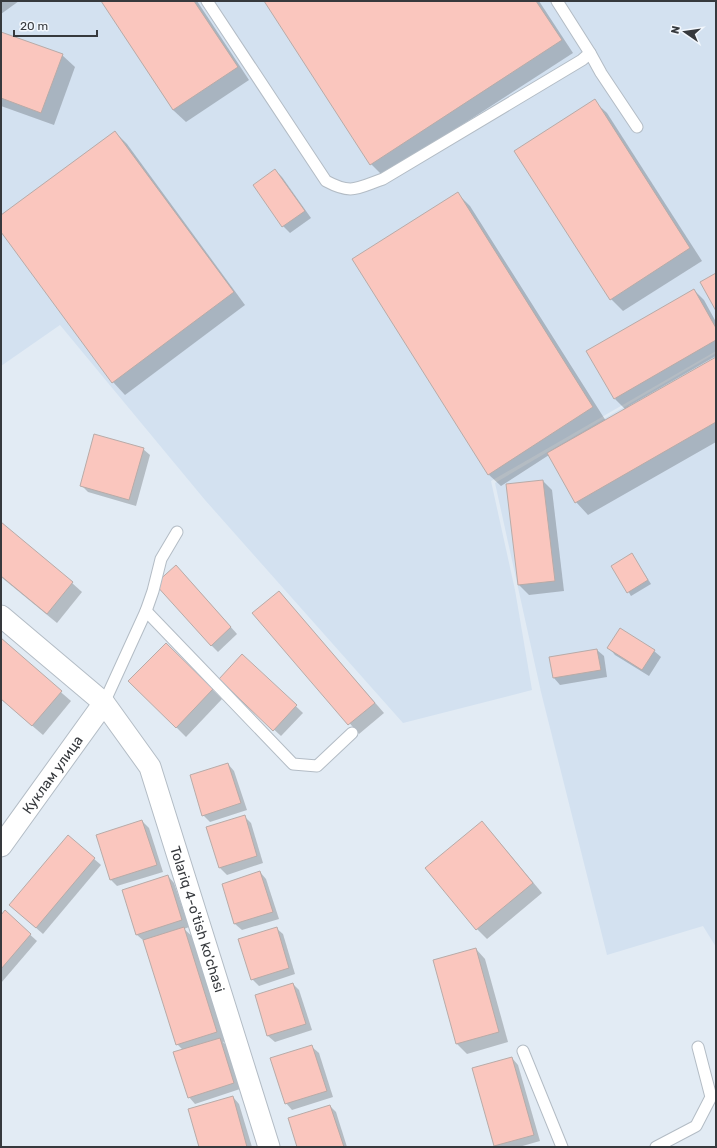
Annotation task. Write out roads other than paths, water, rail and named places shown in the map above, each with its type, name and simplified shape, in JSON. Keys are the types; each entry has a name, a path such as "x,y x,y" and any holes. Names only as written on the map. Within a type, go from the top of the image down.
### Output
{"street":[{"name":"Tolariq 4-o'tish ko'chasi","path":"1,616 104,703 150,767 269,1147"},
{"name":"Куклам улица","path":"1,846 104,703"}],"lane":[{"path":"207,1 326,181 339,187 352,190 383,179 582,60 590,53"},
{"path":"558,1 601,73 636,127"},
{"path":"104,703 146,611 161,559 177,532"},
{"path":"146,611 294,764 317,766 352,733"},
{"path":"656,1147 696,1126 711,1097 698,1046"},
{"path":"523,1051 562,1147"}]}
